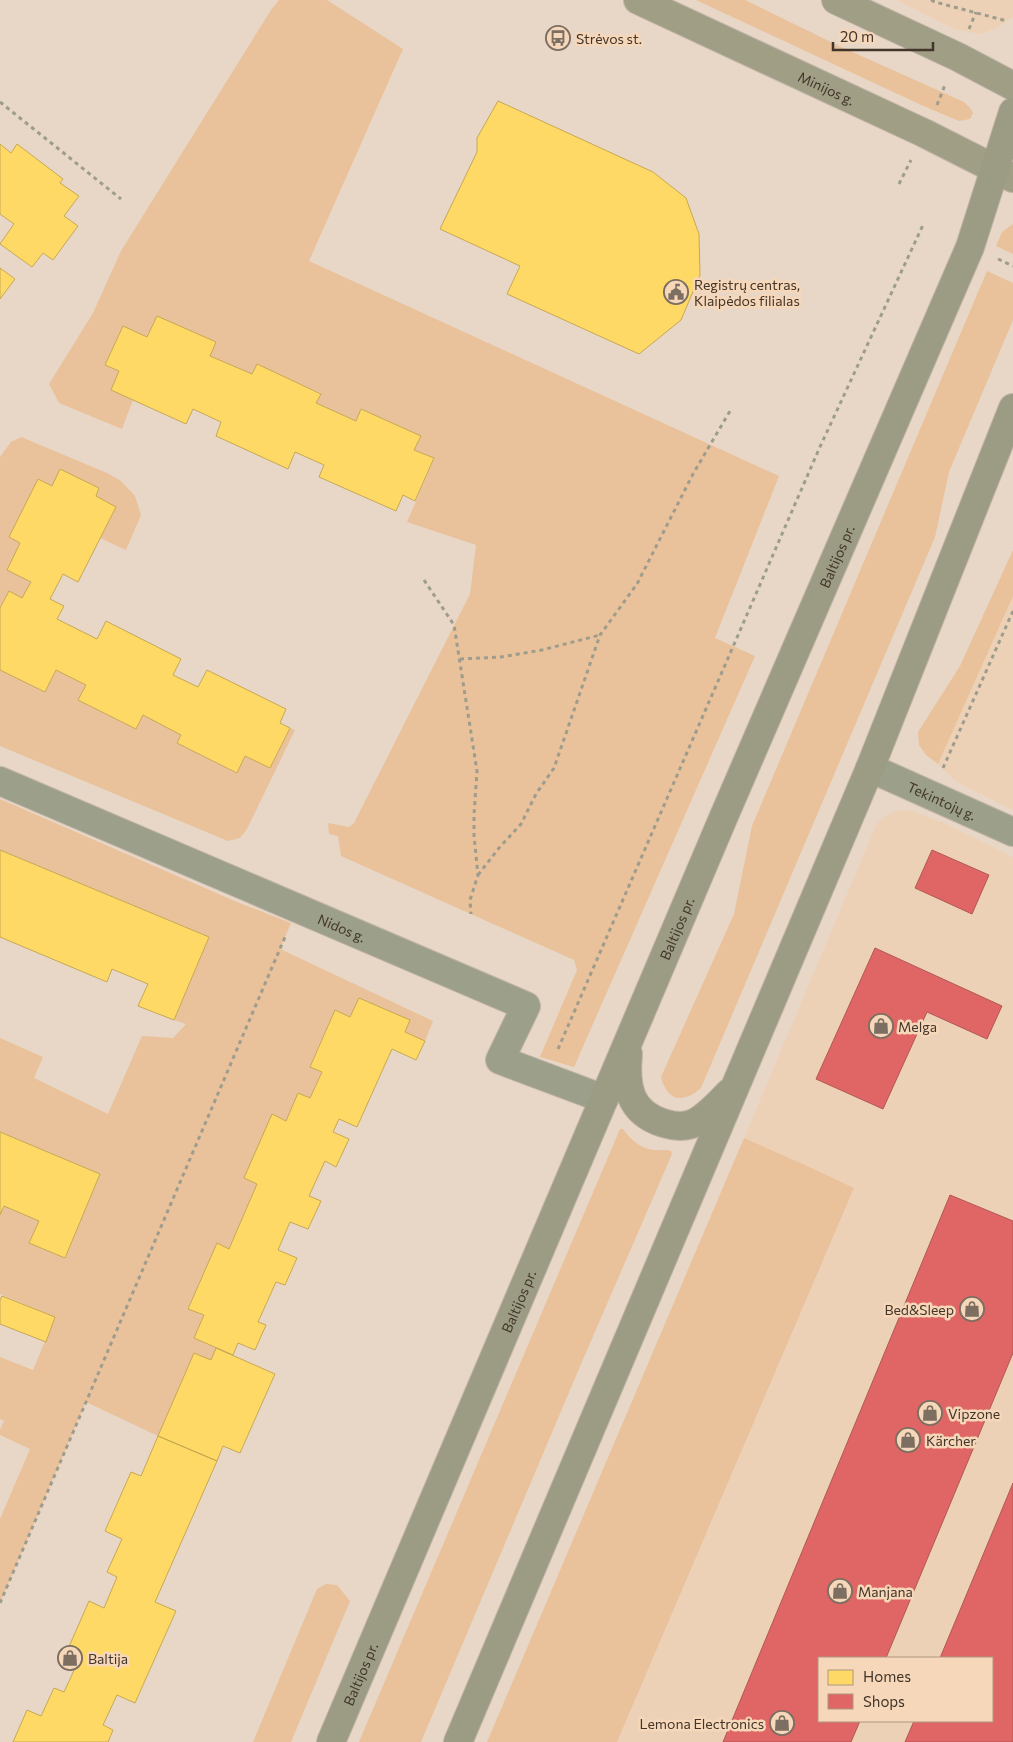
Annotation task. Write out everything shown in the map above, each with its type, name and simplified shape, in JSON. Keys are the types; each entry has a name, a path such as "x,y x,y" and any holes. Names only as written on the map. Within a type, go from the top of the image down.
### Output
{"highway":[{"name":"Baltijos pr.","path":"331,1742 629,1040 970,247 1004,173 1013,112"},
{"path":"458,1742 870,768 1013,408"},
{"path":"629,1040 626,1076 629,1091 638,1108 656,1121 682,1127 694,1123 719,1103 736,1086"}],"main road":[{"name":"Minijos g.","path":"638,0 924,133 1004,173"},
{"path":"836,0 958,57 1013,86"}],"street":[{"name":"Tekintojų g.","path":"870,768 1013,832"},
{"name":"Nidos g.","path":"0,781 526,1006 500,1060 604,1099"}],"path":[{"path":"931,0 1007,21"},
{"path":"899,184 924,133 976,12"},
{"path":"0,102 121,199"},
{"path":"546,1077 815,458 923,225"},
{"path":"992,257 1013,266"},
{"path":"478,875 498,848 521,824 536,794 554,768 600,635 637,584 693,474 730,411"},
{"path":"424,580 454,624 466,709 478,771 474,822 475,856 478,875 470,900 471,914"},
{"path":"931,796 1013,611"},
{"path":"460,659 501,657 542,650 600,635"},
{"path":"0,1603 298,908"}],"shaded area":[{"path":"279,0 327,0 403,49 309,261 779,476 715,638 755,656 574,1067 540,1057 577,970 574,960 341,856 338,836 329,834 328,823 349,827 354,823 470,594 476,545 407,522 434,459 414,450 421,436 361,409 356,421 316,403 321,393 257,365 252,374 210,356 216,342 157,316 147,337 123,326 105,365 119,371 111,390 133,400 122,429 59,403 49,384 93,313 121,251"},
{"path":"696,0 745,0 839,46 964,102 973,113 970,119 959,121"},
{"path":"896,0 1013,0 1013,17 996,29 979,34 954,29"},
{"path":"1013,224 1013,254 996,246 1002,232"},
{"path":"987,271 1013,283 1013,320 949,472 935,537 701,1088 688,1096 676,1098 667,1091 661,1077 734,914 752,826"},
{"path":"21,437 107,473 121,481 135,496 141,515 126,550 100,538 116,507 96,496 99,488 60,469 52,486 38,479 20,543 7,570 31,582 22,598 8,592 0,608 0,457 11,442"},
{"path":"1013,550 1013,596 938,764 926,755 919,745 918,732 960,666"},
{"path":"1013,596 1013,810 956,782 938,764"},
{"path":"0,670 45,692 56,670 86,685 78,700 136,729 143,715 181,735 177,743 236,773 245,756 270,768 290,728 295,730 247,829 240,838 228,841 0,746"},
{"path":"0,799 237,902 291,923 280,949 433,1021 425,1041 405,1032 359,998 350,1017 335,1010 310,1066 322,1072 310,1098 286,1121 273,1114 257,1184 229,1249 217,1244 188,1308 204,1315 194,1338 216,1348 211,1360 194,1353 158,1436 86,1402 0,1603 0,1519 30,1449 0,1435 4,1421 0,1419 0,1357 33,1370 55,1317 0,1294 0,1215 4,1206 39,1221 30,1243 65,1258 100,1174 0,1132 0,1038 43,1057 34,1078 108,1114 142,1036 173,1038 186,1024 174,1020 209,937 0,850"},
{"path":"909,810 942,822 1013,857 1013,1742 617,1742 854,1189 744,1138 877,823 892,812"},
{"path":"620,1129 623,1129 640,1146 671,1151 672,1154 421,1742 359,1742"},
{"path":"744,1138 854,1188 617,1742 487,1742"},
{"path":"326,1584 337,1585 350,1601 291,1742 253,1742 317,1589"}],"building: Homes":[{"path":"498,101 653,172 686,198 699,234 700,275 681,320 639,354 507,294 520,266 440,229 477,152 477,138"},
{"path":"0,144 11,153 17,144 63,179 60,183 79,196 64,216 78,226 53,260 43,253 32,267 0,244 14,224 0,214"},
{"path":"0,268 15,279 0,299"},
{"path":"157,316 216,342 210,356 252,374 257,364 321,394 316,403 356,421 361,409 421,436 414,450 434,458 415,501 403,495 396,511 319,477 324,465 295,452 288,469 216,436 221,422 193,409 186,424 111,390 119,371 105,365 123,326 147,337"},
{"path":"60,469 99,488 96,496 116,507 78,582 63,574 50,599 64,606 57,619 97,639 106,621 181,659 173,675 198,687 207,670 286,709 280,723 290,728 270,768 245,756 237,773 177,743 181,735 143,715 136,729 78,700 86,685 56,670 45,692 0,670 0,608 9,591 22,598 31,582 7,570 20,543 9,537 38,479 52,486"},
{"path":"0,850 209,937 174,1020 138,1006 148,984 112,969 107,982 0,937"},
{"path":"359,998 410,1020 405,1032 425,1041 416,1060 392,1049 357,1127 339,1119 333,1132 349,1139 336,1167 325,1161 309,1196 321,1201 308,1229 290,1222 278,1250 297,1258 285,1285 276,1282 258,1322 266,1325 255,1350 238,1343 233,1355 194,1338 204,1315 188,1309 217,1243 229,1249 257,1184 244,1178 272,1114 286,1121 298,1093 310,1098 322,1072 310,1067 335,1010 350,1017"},
{"path":"0,1132 100,1174 65,1258 29,1243 39,1221 4,1206 0,1215"},
{"path":"2,1296 55,1317 46,1342 0,1324 0,1300"},
{"path":"216,1348 275,1374 240,1453 223,1446 217,1461 158,1436 194,1353 211,1360"},
{"path":"158,1436 217,1461 155,1602 176,1611 135,1703 117,1695 103,1725 113,1730 108,1742 13,1742 27,1710 41,1716 54,1688 64,1692 77,1664 64,1658 89,1601 104,1608 117,1577 107,1572 122,1539 105,1531 131,1472 141,1476"}],"building: Shops":[{"path":"932,850 989,875 972,914 915,888"},
{"name":"Melga","path":"875,948 1002,1006 987,1039 927,1012 883,1109 816,1079"},
{"path":"950,1195 1013,1221 1013,1353 886,1657 818,1657 818,1722 860,1722 851,1742 723,1742"},
{"path":"1013,1483 1013,1742 905,1742 914,1722 993,1722 993,1657 940,1657"}],"place":[{"name":"Strėvos st.","path":"558,38"},
{"name":"Registrų centras, Klaipėdos filialas","path":"676,292"},
{"name":"Melga","path":"881,1026"},
{"name":"Bed&Sleep","path":"972,1309"},
{"name":"Vipzone","path":"930,1413"},
{"name":"Kärcher","path":"908,1440"},
{"name":"Manjana","path":"840,1591"},
{"name":"Baltija","path":"70,1658"},
{"name":"Lemona Electronics","path":"782,1723"}]}
